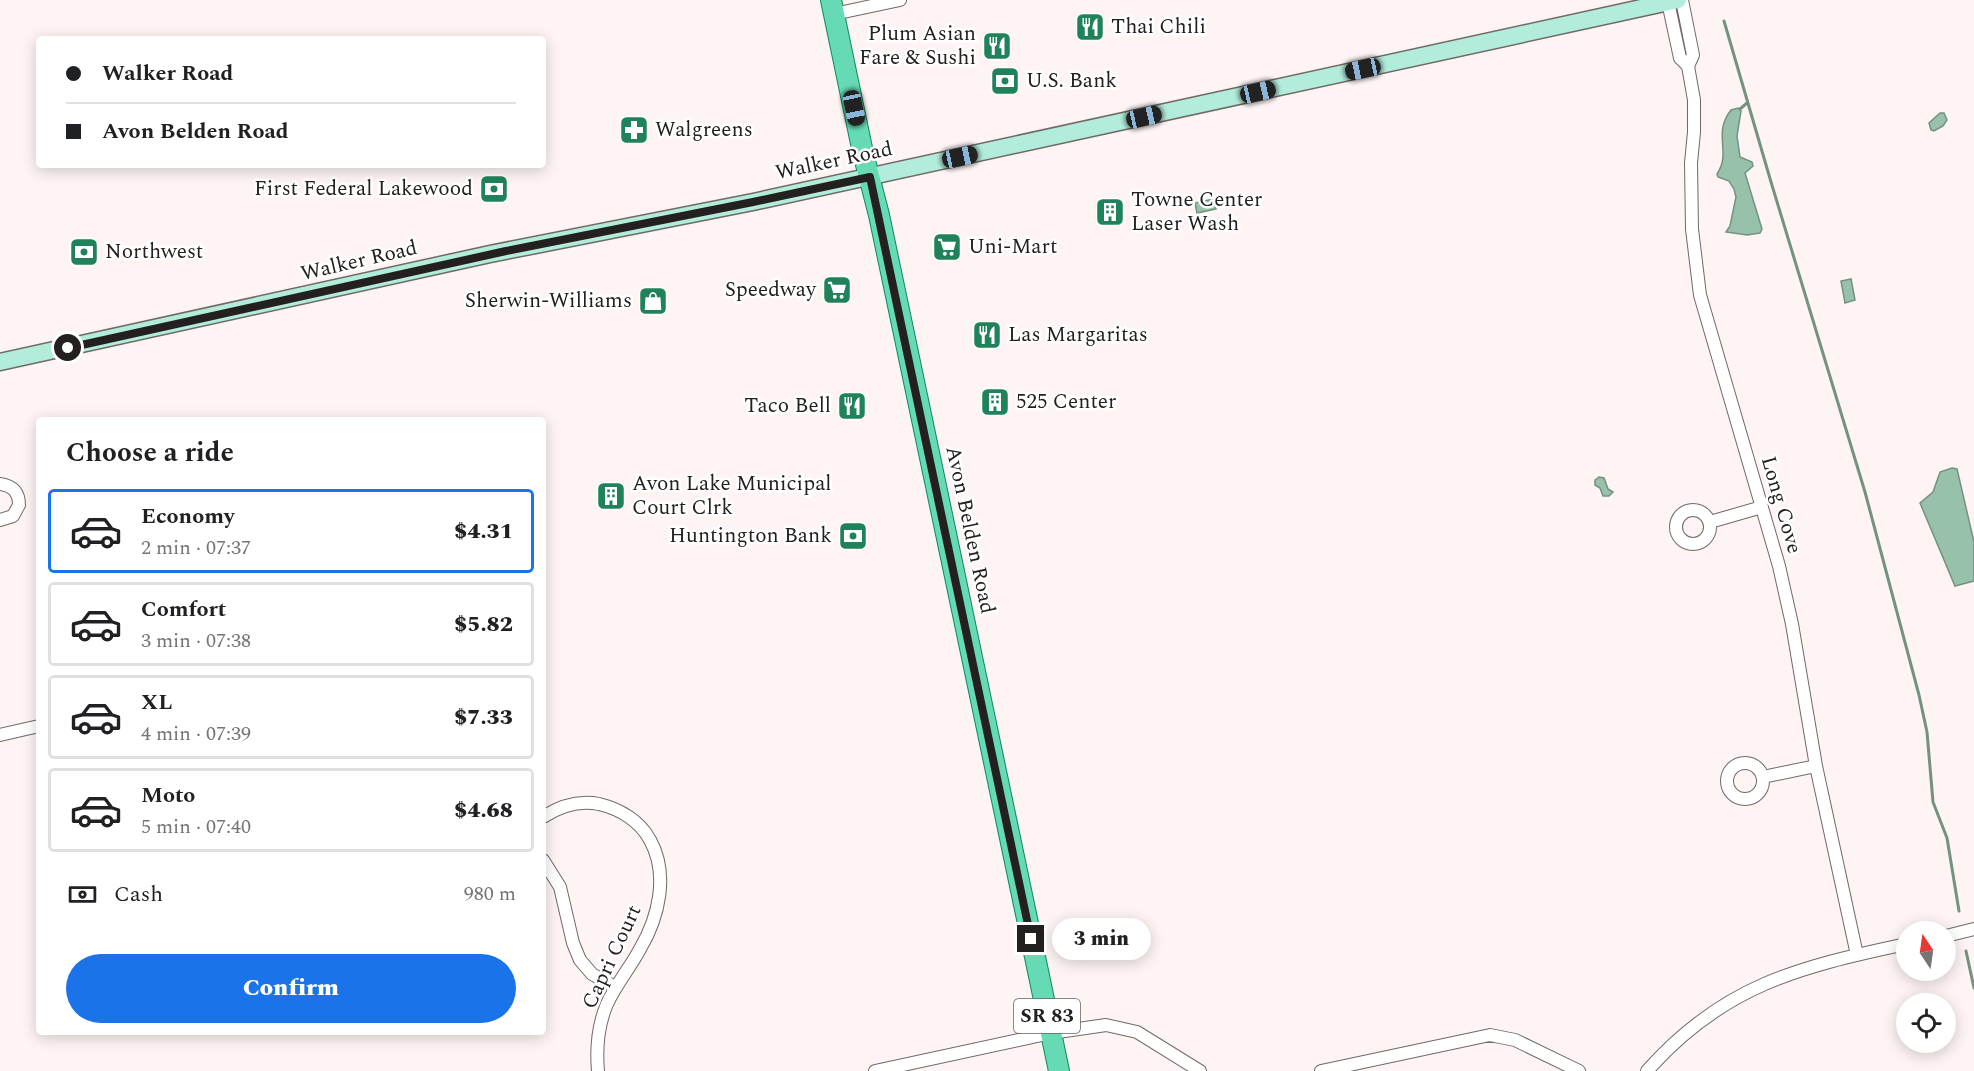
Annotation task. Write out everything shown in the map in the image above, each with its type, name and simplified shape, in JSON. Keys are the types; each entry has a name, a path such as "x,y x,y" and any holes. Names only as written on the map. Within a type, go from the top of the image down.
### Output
{"main road":[{"name":"Avon Belden Road","path":"833,7 1059,1071"}],"street":[{"path":"833,7 900,0"},
{"name":"Long Cove","path":"1676,1 1680,58 1688,66 1694,100 1691,163 1692,229 1700,296 1779,566 1792,624 1816,766 1857,955"},
{"name":"Walker Road","path":"0,362 501,252 870,177 1676,1"},
{"path":"0,484 17,492 19,505 13,516 0,520"},
{"path":"1710,522 1762,507"},
{"path":"0,735 36,727"},
{"path":"1763,777 1816,766"},
{"name":"Capri Court","path":"546,816 567,806 585,803 603,805 619,811 634,821 647,834 655,850 660,876 654,919 640,950 615,987 602,1021 597,1052 598,1071"},
{"path":"546,865 560,887 573,943 580,960 592,974 615,987"},
{"path":"1956,934 1974,929"},
{"path":"1647,1071 1690,1028 1717,1008 1755,987 1800,969 1896,946"},
{"path":"875,1071 1051,1033 1106,1025 1137,1032 1200,1071"},
{"path":"1321,1071 1490,1035 1515,1040 1579,1071"}],"shaded area":[{"path":"1738,108 1741,111 1737,136 1740,157 1752,162 1753,166 1745,173 1762,229 1760,233 1747,235 1726,232 1730,226 1736,197 1729,181 1718,177 1717,174 1723,158 1723,127 1731,110"},
{"path":"1940,113 1944,113 1947,120 1943,126 1934,131 1931,130 1929,123"},
{"path":"1214,199 1216,209 1197,213 1195,203"},
{"path":"1851,279 1855,300 1845,303 1841,281"},
{"path":"1952,468 1957,469 1974,542 1974,581 1955,586 1920,503 1933,492 1940,472"},
{"path":"1599,477 1604,478 1608,489 1613,492 1609,496 1603,496 1600,488 1595,485 1595,480"}],"waterway":[{"path":"1724,21 1865,492 1919,695 1927,732 1933,802 1947,838 1959,911"},
{"path":"1740,109 1747,103"},
{"path":"1966,951 1974,988"}],"place":[{"name":"Thai Chili","path":"1090,27"},
{"name":"Plum Asian Fare & Sushi","path":"997,46"},
{"name":"U.S. Bank","path":"1005,81"},
{"name":"Walgreens","path":"634,130"},
{"name":"First Federal Lakewood","path":"494,189"},
{"name":"Towne Center Laser Wash","path":"1110,212"},
{"name":"Uni-Mart","path":"947,247"},
{"name":"Northwest","path":"84,252"},
{"name":"Speedway","path":"837,290"},
{"name":"Sherwin-Williams","path":"653,301"},
{"name":"Las Margaritas","path":"987,335"},
{"name":"525 Center","path":"995,402"},
{"name":"Taco Bell","path":"852,406"},
{"name":"Avon Lake Municipal Court Clrk","path":"611,496"},
{"name":"Huntington Bank","path":"853,536"}],"route":[{"path":"68,348 506,251 870,177 876,196 1031,939"}]}
